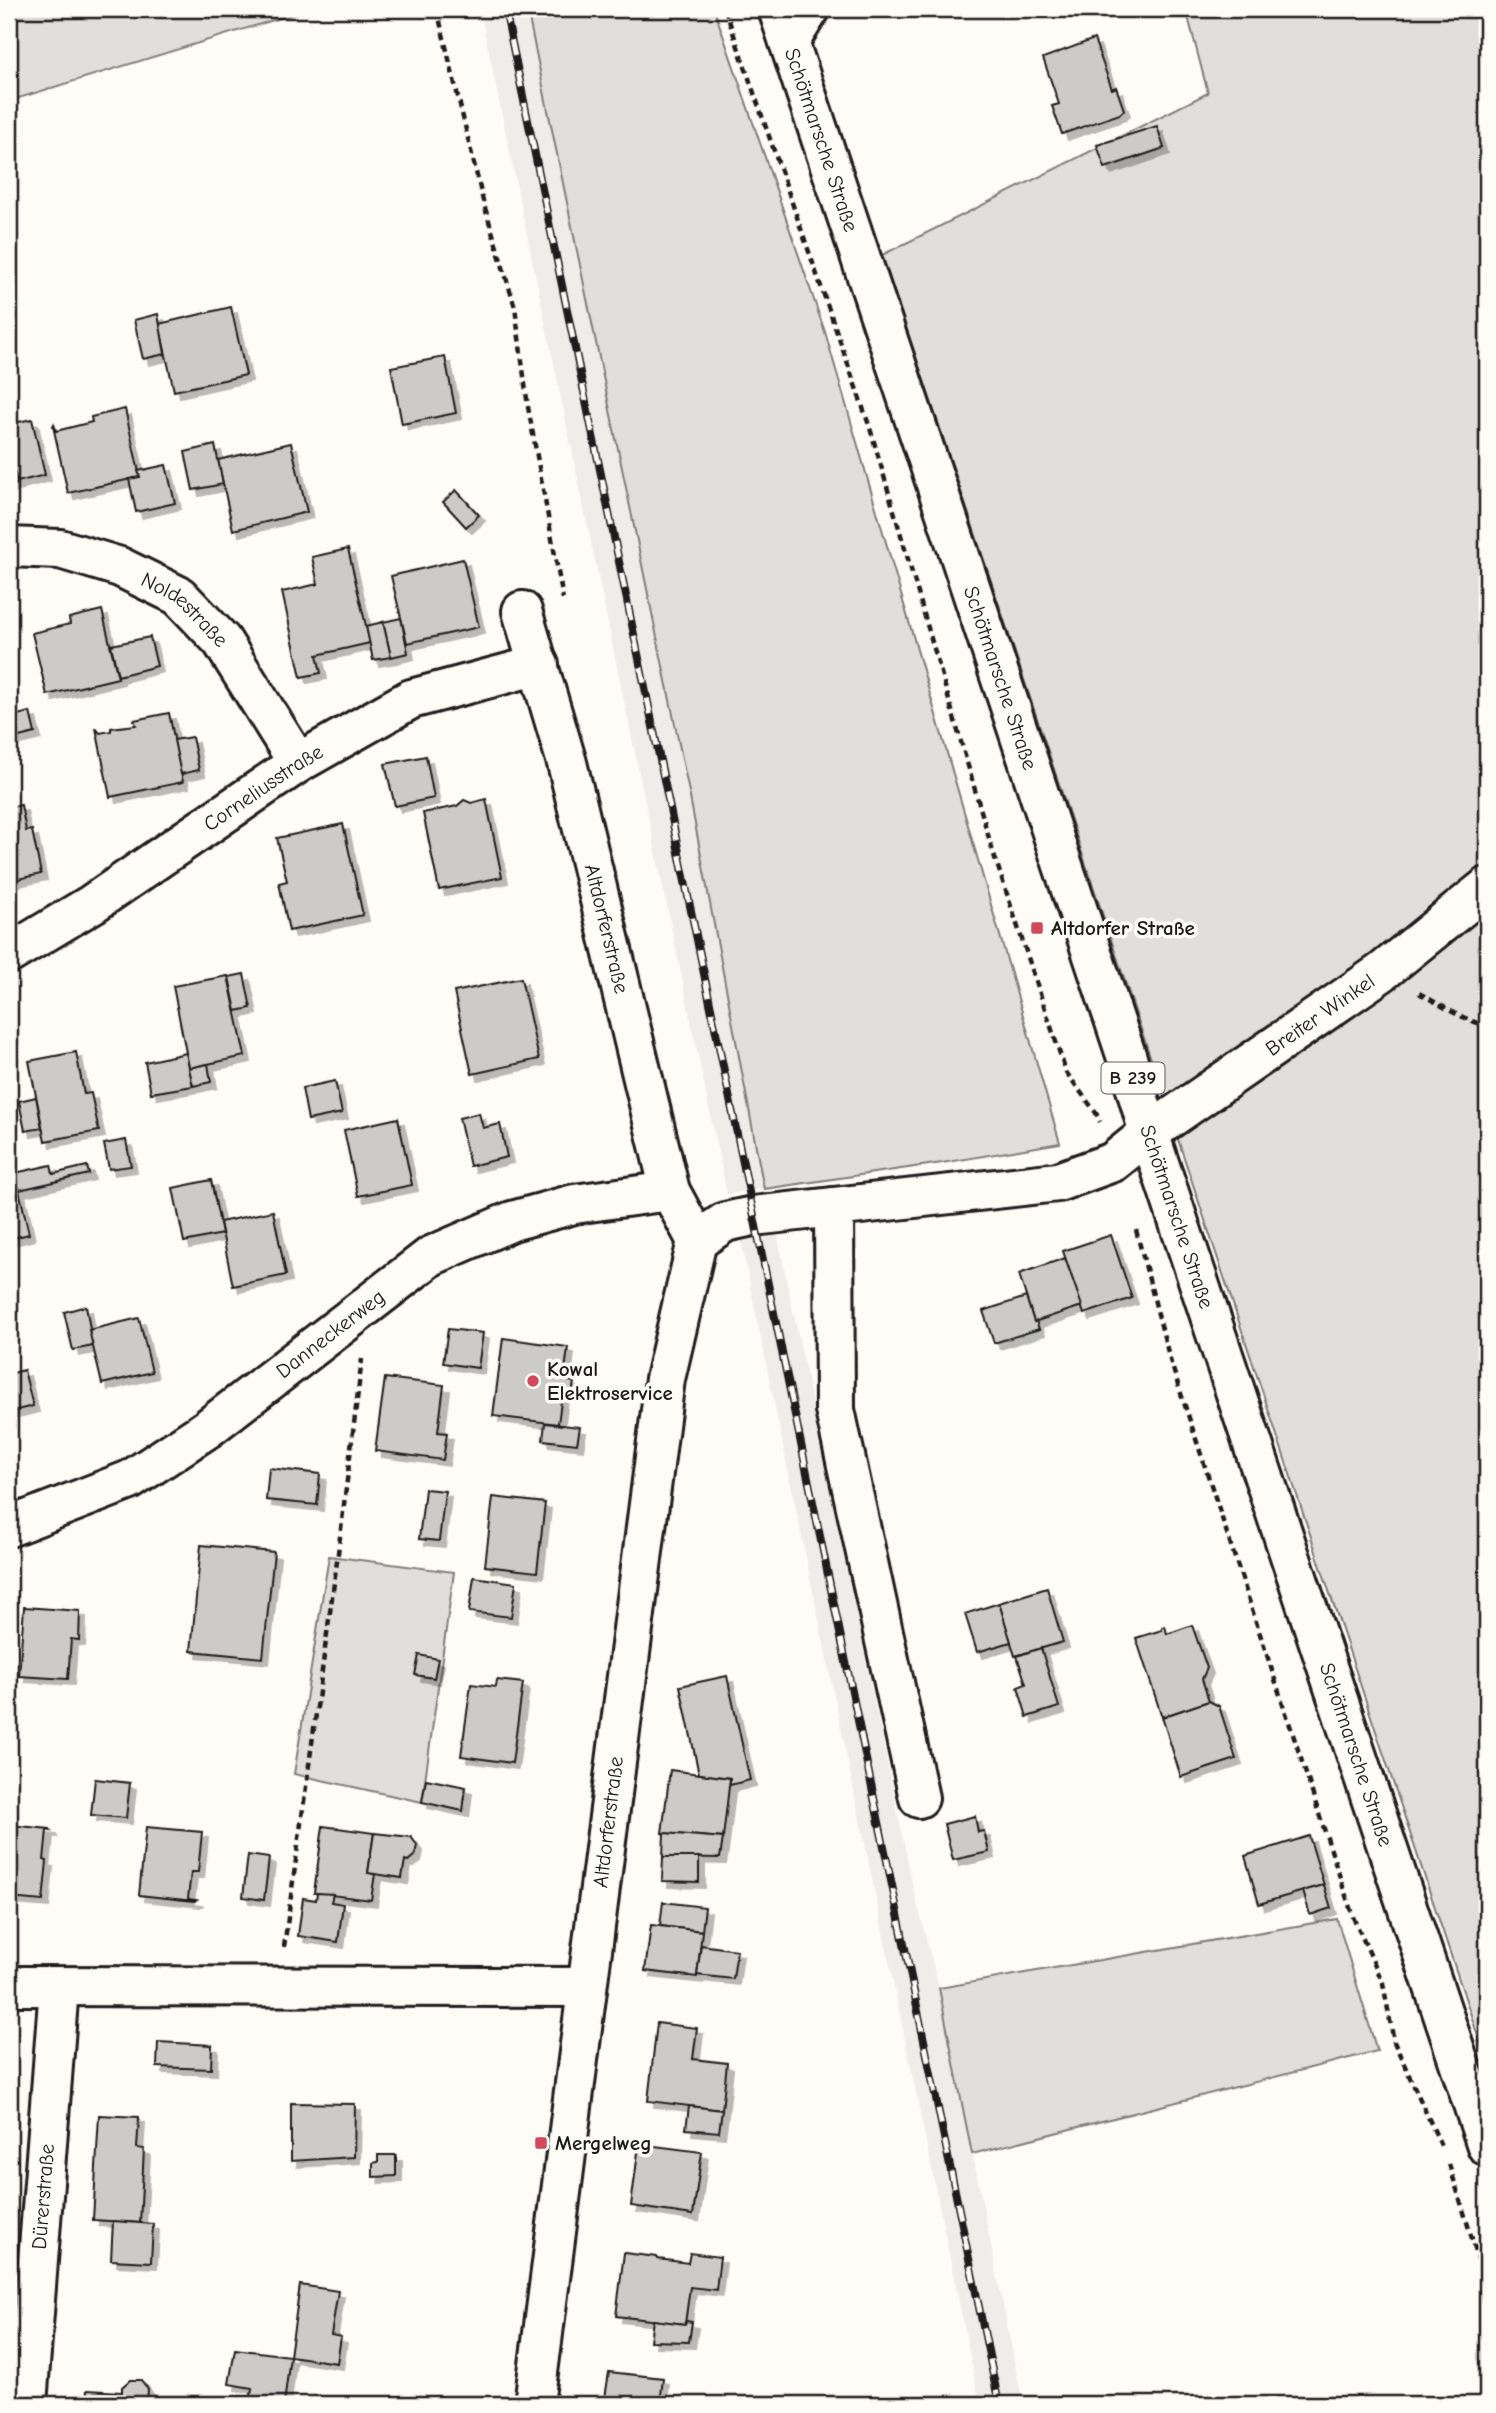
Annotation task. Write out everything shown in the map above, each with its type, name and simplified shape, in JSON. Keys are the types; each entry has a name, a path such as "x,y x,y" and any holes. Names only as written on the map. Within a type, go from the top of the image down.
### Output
{"street":[{"path":"783,25 810,9"},
{"name":"Schötmarsche Straße","path":"783,25 1487,2146"},
{"name":"Noldestraße","path":"9,547 60,549 120,567 179,596 222,641 298,763"},
{"name":"Altdorferstraße","path":"522,611 566,763 670,1191 697,1241 665,1379 534,2404"},
{"name":"Corneliusstraße","path":"9,954 92,904 298,763 411,699 539,665"},
{"name":"Breiter Winkel","path":"1149,1133 1382,972 1487,887"},
{"path":"697,1241 725,1222 753,1216 1058,1182 1113,1162 1149,1133"},
{"name":"Danneckerweg","path":"9,1527 130,1480 207,1429 431,1256 512,1221 574,1204 670,1191"},
{"path":"834,1207 835,1410 919,1798"},
{"path":"9,1986 587,1987"},
{"name":"Dürerstraße","path":"27,2404 59,1987"}],"path":[{"path":"437,9 483,201 515,307 528,407 564,604"},
{"path":"725,9 870,428 993,852 1066,1072 1096,1113 1113,1162"},
{"path":"1382,972 1458,1015 1487,1027"},
{"path":"1134,1222 1170,1360 1353,1917 1382,1983 1394,2042 1447,2159 1487,2287"},
{"path":"278,1986 366,1332 355,1316"}],"shaded area":[{"path":"9,9 310,9 9,101"},
{"path":"480,9 527,9 689,792 764,1189 727,1194"},
{"path":"527,9 714,9 825,332 1060,1143 764,1189 689,792"},
{"path":"1186,9 1487,9 1487,2063 882,255 1208,93"},
{"path":"777,1234 914,1892 939,1988 1023,2404 980,2404 741,1241"},
{"path":"329,1556 454,1572 422,1802 294,1774"},
{"path":"1337,1919 1377,2051 972,2154 939,1988"}],"building":[{"path":"1094,39 1112,89 1116,87 1124,110 1120,114 1062,134 1052,106 1059,104 1043,58"},
{"path":"1157,126 1164,148 1105,168 1097,145"},
{"path":"231,307 246,375 174,391 159,324"},
{"path":"158,314 165,354 143,359 134,320"},
{"path":"445,357 456,413 402,424 391,367"},
{"path":"125,409 140,477 68,493 54,424 56,431 92,422 91,417"},
{"path":"32,419 45,475 17,482 9,446 9,424"},
{"path":"291,443 307,512 233,530 218,460"},
{"path":"215,445 223,484 193,490 185,452"},
{"path":"9,446 17,484 9,486"},
{"path":"166,465 175,503 136,512 129,479 140,477 138,471"},
{"path":"456,490 479,515 466,527 443,502"},
{"path":"348,549 370,643 317,655 321,673 301,677 282,592 318,584 312,557"},
{"path":"463,559 479,627 407,643 391,576"},
{"path":"102,610 118,678 47,695 32,633 70,624 69,618"},
{"path":"401,618 408,653 391,657 383,622"},
{"path":"383,622 391,657 373,660 366,626"},
{"path":"150,637 157,666 118,676 111,645"},
{"path":"30,712 35,733 11,739 9,717"},
{"path":"169,713 183,782 110,797 96,728 100,733 111,731 111,728 136,725 134,720"},
{"path":"192,737 199,770 181,774 174,740"},
{"path":"426,756 434,798 395,806 385,764"},
{"path":"486,799 502,877 439,890 423,813 457,806 464,800 471,803"},
{"path":"21,805 26,831 32,830 41,874 9,881 9,807"},
{"path":"343,824 363,915 289,931 279,883 287,881 277,838"},
{"path":"244,974 251,1008 236,1011 229,977"},
{"path":"228,976 245,1056 189,1068 173,986"},
{"path":"521,978 539,1059 472,1074 454,992"},
{"path":"76,1052 84,1094 91,1093 99,1131 45,1141 29,1061"},
{"path":"186,1053 193,1086 151,1093 145,1062"},
{"path":"208,1064 211,1082 193,1086 189,1068"},
{"path":"335,1081 342,1113 308,1120 302,1088"},
{"path":"36,1097 42,1128 25,1131 19,1101"},
{"path":"479,1113 483,1128 500,1124 507,1157 470,1166 459,1118"},
{"path":"398,1118 412,1185 358,1196 344,1130"},
{"path":"126,1140 131,1166 109,1169 104,1144"},
{"path":"51,1165 53,1174 87,1166 89,1174 19,1190 15,1173"},
{"path":"211,1180 222,1234 184,1242 173,1188"},
{"path":"17,1181 29,1234 9,1239 9,1183"},
{"path":"273,1211 286,1275 233,1286 220,1222"},
{"path":"1111,1235 1132,1298 1084,1314 1063,1251"},
{"path":"1065,1258 1082,1306 1034,1322 1019,1274"},
{"path":"1026,1297 1039,1329 994,1343 983,1311"},
{"path":"86,1306 93,1346 73,1350 64,1312"},
{"path":"139,1318 152,1372 102,1384 89,1330"},
{"path":"448,1329 483,1333 478,1368 443,1363"},
{"name":"Kowal Elektroservice","path":"503,1338 568,1347 564,1380 574,1382 572,1395 562,1394 558,1424 493,1416"},
{"path":"24,1370 33,1406 9,1412 9,1374"},
{"path":"385,1378 444,1385 438,1432 447,1433 443,1460 375,1451"},
{"path":"545,1423 580,1427 577,1444 543,1440"},
{"path":"269,1468 320,1474 317,1505 266,1500"},
{"path":"425,1489 445,1491 439,1541 419,1539"},
{"path":"493,1497 545,1503 537,1572 485,1566"},
{"path":"201,1545 274,1552 263,1658 191,1651"},
{"path":"474,1577 516,1583 511,1617 469,1612"},
{"path":"1047,1588 1063,1642 1015,1656 999,1603"},
{"path":"999,1603 1011,1642 977,1652 965,1614"},
{"path":"24,1607 80,1611 79,1640 71,1639 68,1679 19,1676"},
{"path":"1192,1625 1207,1668 1202,1679 1209,1701 1162,1717 1136,1638 1162,1630 1165,1626 1167,1634"},
{"path":"1041,1648 1059,1707 1027,1717 1018,1687 1026,1684 1017,1656"},
{"path":"419,1655 438,1659 434,1678 415,1675"},
{"path":"727,1676 750,1780 730,1785 730,1778 699,1774 680,1686"},
{"path":"497,1680 523,1683 512,1763 461,1756 471,1684 496,1687"},
{"path":"1209,1701 1219,1706 1236,1759 1181,1777 1162,1717"},
{"path":"670,1770 730,1778 723,1838 662,1833"},
{"path":"95,1779 130,1783 126,1818 91,1815"},
{"path":"426,1779 466,1787 463,1811 422,1802"},
{"path":"975,1816 978,1832 984,1831 989,1852 953,1860 944,1824"},
{"path":"9,1825 50,1829 51,1831 47,1830 43,1901 9,1898"},
{"path":"323,1826 374,1833 368,1873 375,1874 371,1900 314,1893"},
{"path":"146,1827 202,1832 198,1872 191,1872 188,1899 196,1900 139,1895"},
{"path":"374,1833 411,1837 417,1845 415,1855 408,1861 405,1860 402,1878 368,1873"},
{"path":"664,1833 723,1838 720,1858 663,1857"},
{"path":"1309,1836 1324,1885 1259,1904 1245,1856"},
{"path":"248,1855 269,1858 264,1900 243,1897"},
{"path":"663,1857 699,1857 699,1882 662,1881"},
{"path":"1324,1885 1331,1908 1310,1915 1303,1891"},
{"path":"317,1893 333,1894 331,1902 343,1904 338,1942 298,1936 303,1898 316,1900"},
{"path":"663,1902 705,1907 702,1931 660,1926"},
{"path":"651,1925 702,1931 697,1977 645,1971"},
{"path":"701,1945 737,1950 733,1979 697,1975"},
{"path":"657,2023 697,2028 693,2059 727,2063 722,2110 648,2101"},
{"path":"158,2042 212,2045 211,2069 157,2067"},
{"path":"291,2103 355,2104 354,2157 291,2161"},
{"path":"689,2106 722,2110 719,2132 686,2129"},
{"path":"99,2115 139,2117 137,2148 144,2149 140,2223 93,2220"},
{"path":"639,2144 702,2152 693,2215 631,2206"},
{"path":"378,2155 396,2155 396,2176 373,2177 373,2163 378,2162"},
{"path":"113,2221 153,2224 151,2262 111,2260"},
{"path":"624,2253 688,2263 690,2253 720,2257 716,2290 690,2287 685,2324 616,2316"},
{"path":"300,2285 338,2291 331,2335 341,2337 337,2363 290,2356"},
{"path":"653,2320 685,2324 686,2321 692,2322 689,2342 650,2341"},
{"path":"235,2349 290,2356 284,2404 250,2404 252,2388 229,2384"},
{"path":"609,2372 663,2378 660,2404 612,2404 612,2399 605,2398"},
{"path":"130,2380 141,2380 148,2389 147,2404 86,2404 87,2390 122,2392 122,2387"}],"railway":[{"path":"505,9 999,2404"}],"place":[{"name":"Altdorfer Straße","path":"1037,928"},
{"name":"Kowal Elektroservice","path":"533,1381"},
{"name":"Mergelweg","path":"541,2143"}]}
